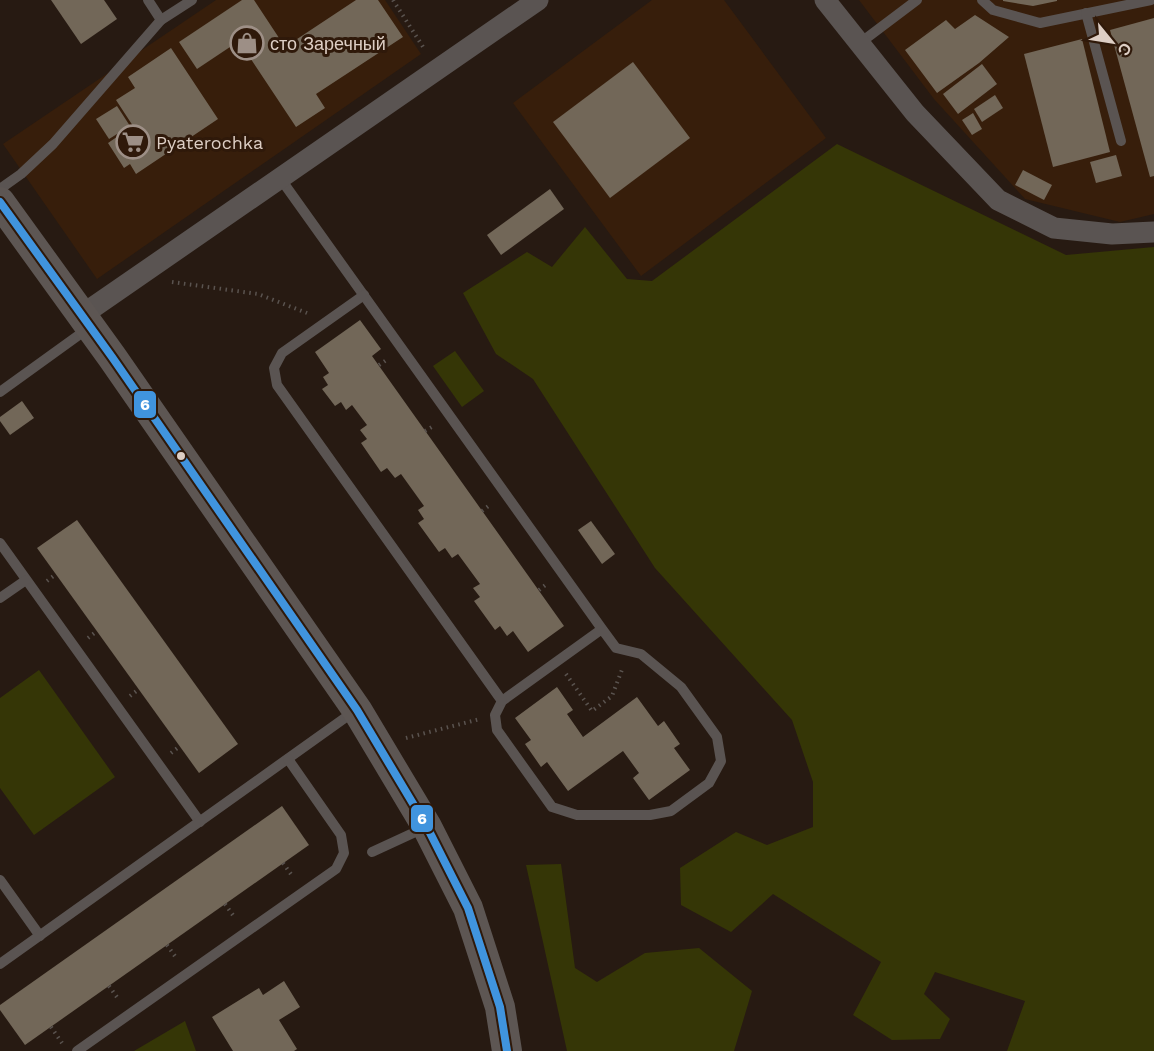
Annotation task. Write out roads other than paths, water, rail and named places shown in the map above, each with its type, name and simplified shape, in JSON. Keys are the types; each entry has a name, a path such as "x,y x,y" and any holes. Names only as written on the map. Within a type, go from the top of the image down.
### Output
{"main road":[{"path":"0,202 86,321 357,710 427,827 468,908 500,1007 507,1051"}],"street":[{"path":"86,321 137,277 538,0"},
{"path":"825,0 915,113 998,200 1054,228 1112,234 1154,232"}],"lane":[{"path":"148,0 161,20"},
{"path":"0,189 21,174 52,144 161,20 192,0"},
{"path":"860,43 917,0"},
{"path":"982,0 993,10 1040,23 1151,0"},
{"path":"1086,14 1121,141"},
{"path":"280,178 616,648 641,654 681,687 717,737 721,761 709,783 671,811 650,815 577,815 552,807 497,730 495,715 502,701 602,629"},
{"path":"364,295 282,353 274,368 277,385 502,701"},
{"path":"0,392 86,321"},
{"path":"0,543 200,822"},
{"path":"0,598 26,580"},
{"path":"0,964 357,710"},
{"path":"77,1051 336,869 344,853 341,835 288,759"},
{"path":"372,852 427,827"},
{"path":"0,880 40,936"}],"place":[{"name":"сто Заречный","path":"247,43"},
{"name":"Pyaterochka","path":"133,142"}]}
